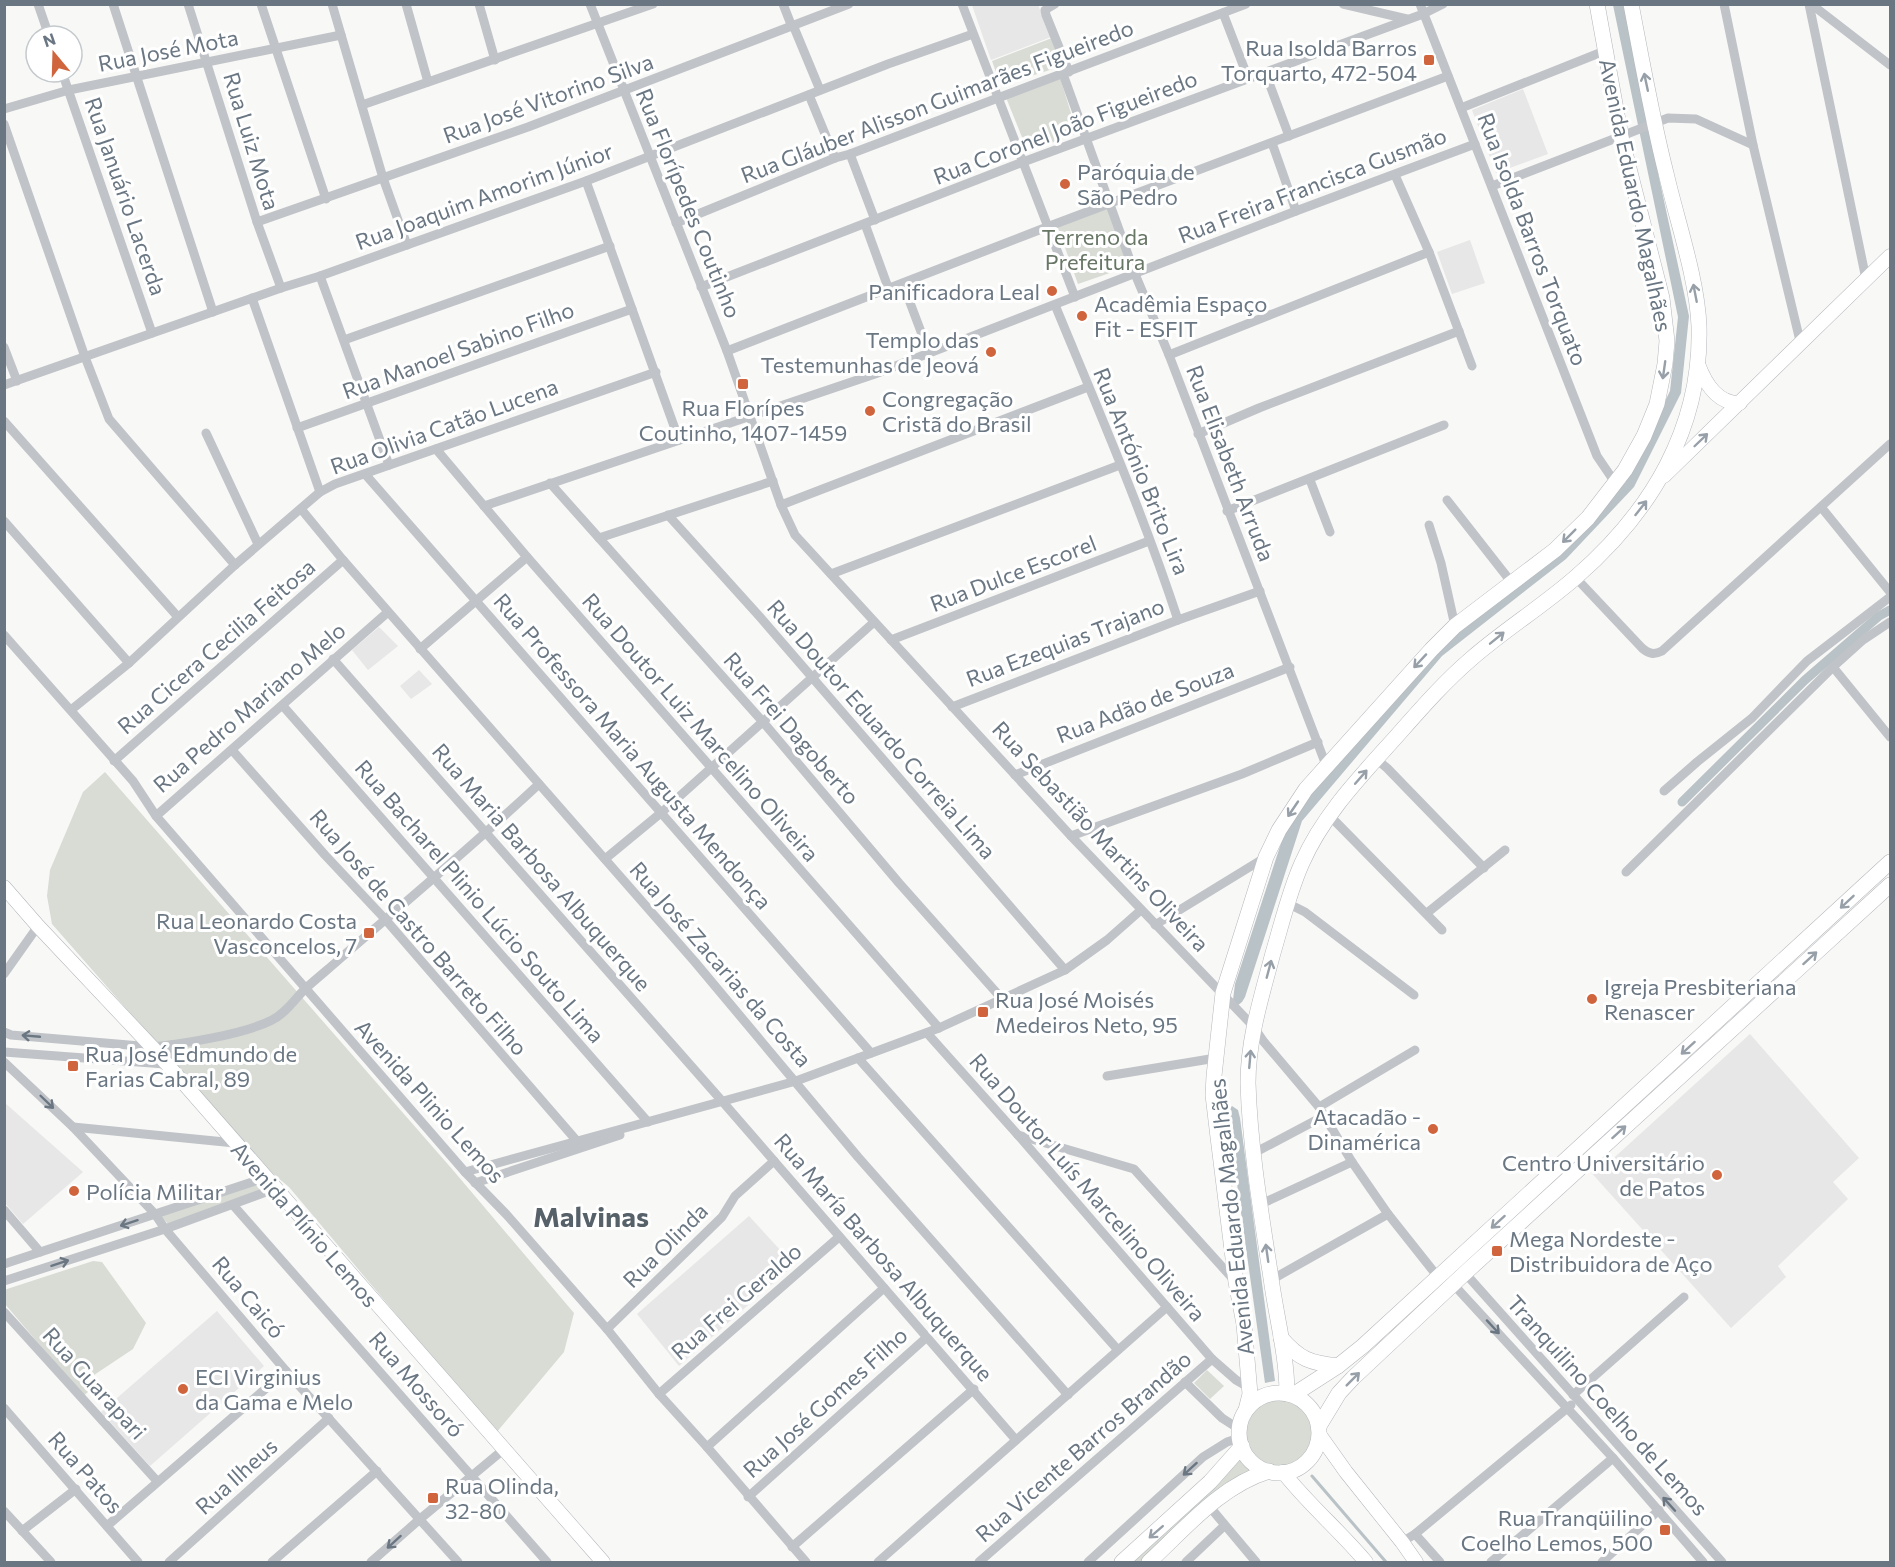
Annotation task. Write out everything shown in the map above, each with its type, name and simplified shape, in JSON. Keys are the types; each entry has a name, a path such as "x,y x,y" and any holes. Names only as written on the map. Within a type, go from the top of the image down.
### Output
{"main road":[{"name":"Avenida Eduardo Magalhães","path":"1246,1410 1250,1388 1244,1324 1236,1282 1213,1095 1223,993 1266,857 1279,830 1326,765 1399,683 1455,626 1555,550 1588,518 1616,484 1644,436 1657,404 1667,342 1662,298 1597,4"},
{"name":"Avenida Eduardo Magalhães","path":"1290,1395 1271,1280 1254,1153 1248,1080 1253,1026 1287,903 1301,865 1329,815 1436,692 1470,660 1576,578 1644,505 1662,477 1683,432 1693,395 1698,364 1697,305 1653,124 1631,4"},
{"path":"1662,477 1801,345 1890,256"},
{"path":"1698,364 1707,383 1719,397 1733,403 1740,403"},
{"path":"1290,1395 1338,1366 1363,1346 1890,862"},
{"path":"1149,1563 1209,1506 1239,1483 1295,1469 1306,1462 1314,1452 1319,1430 1340,1393 1353,1378 1890,885"},
{"name":"Avenida Plínio Lemos","path":"4,887 152,1047 264,1178 603,1563"},
{"path":"1280,1337 1290,1349 1303,1358 1314,1363 1338,1366"},
{"path":"1122,1563 1203,1489 1240,1438 1246,1410 1251,1404 1272,1394 1290,1395 1310,1407 1319,1430 1346,1472 1416,1563"},
{"path":"1240,1438 1248,1458 1258,1466 1276,1472 1366,1563"}],"street":[{"path":"38,4 45,24"},
{"path":"113,4 213,312"},
{"name":"Rua Luiz Mota","path":"188,4 280,288"},
{"path":"261,4 274,49 326,199"},
{"path":"332,4 383,178 407,244"},
{"path":"406,4 428,82"},
{"path":"479,4 495,60"},
{"name":"Rua Florípedes Coutinho","path":"590,4 751,417"},
{"path":"362,105 598,25 653,4"},
{"path":"783,4 820,90"},
{"name":"Rua José Vitorino Silva","path":"257,222 623,91 849,4"},
{"path":"962,4 1075,297"},
{"name":"Rua Elisabeth Arruda","path":"1055,4 1045,10 1046,15 1110,204 1326,765"},
{"name":"Rua Gláuber Alisson Guimarães Figueiredo","path":"676,223 835,158 1246,4"},
{"path":"1343,4 1407,19"},
{"name":"Rua Coronel João Figueiredo","path":"701,287 1023,162 1407,19 1422,9 1443,4"},
{"path":"1724,4 1752,145 1801,345"},
{"path":"1810,4 1890,65"},
{"path":"1810,4 1866,279"},
{"name":"Rua Isolda Barros Torquato","path":"1422,9 1597,456 1616,484"},
{"path":"1223,13 1248,78"},
{"name":"Rua Joaquim Amorim Júnior","path":"4,385 586,181 820,90 973,34"},
{"name":"Rua José Mota","path":"4,109 69,90 341,35"},
{"path":"1461,108 1607,50"},
{"path":"1265,72 1289,136"},
{"path":"727,351 1047,227 1448,76"},
{"name":"Rua Januário Lacerda","path":"67,84 152,333"},
{"path":"809,95 835,158"},
{"path":"1492,186 1668,118 1696,119 1752,145"},
{"path":"4,124 85,357 109,419 235,565"},
{"path":"1272,143 1296,211"},
{"name":"Rua Freira Francisca Gusmão","path":"484,506 835,388 1475,144"},
{"path":"850,154 875,220"},
{"path":"1395,175 1429,252 1472,366"},
{"path":"586,181 679,440"},
{"path":"865,225 888,290"},
{"path":"344,340 610,246"},
{"path":"1169,355 1429,252"},
{"path":"320,276 390,465"},
{"path":"903,284 929,353"},
{"path":"252,298 320,492"},
{"name":"Rua António Brito Lira","path":"1055,305 1165,580 1178,620"},
{"name":"Rua Manoel Sabino Filho","path":"297,428 632,309"},
{"path":"1198,434 1258,408 1459,331"},
{"path":"4,347 17,381"},
{"name":"Rua Olivia Catão Lucena","path":"71,710 129,663 258,544 320,492 335,484 656,372"},
{"path":"781,505 1088,387"},
{"name":"Rua Sebastião Martins Oliveira","path":"751,417 781,505 795,535 1071,837 1253,1026 1319,1107 1352,1162 1388,1214 1438,1277"},
{"path":"4,421 178,617"},
{"path":"1227,511 1444,425"},
{"path":"206,433 258,544"},
{"path":"1576,578 1635,641 1651,654 1662,651 1890,444"},
{"name":"Rua Doutor Luiz Marcelino Oliveira","path":"436,449 527,557 939,1028"},
{"path":"831,574 1120,465"},
{"name":"Rua Professora Maria Augusta Mendonça","path":"365,474 871,1053"},
{"path":"1310,480 1330,532"},
{"path":"599,538 773,481"},
{"name":"Rua Frei Dagoberto","path":"550,483 763,722 891,874 1003,1000"},
{"path":"1447,500 1512,583"},
{"path":"1821,507 1890,592"},
{"name":"Rua José Zacarias da Costa","path":"301,508 343,560 796,1081 858,1157 1068,1395"},
{"name":"Rua Doutor Eduardo Correia Lima","path":"668,515 760,617 1065,970"},
{"path":"4,521 129,663"},
{"path":"1430,525 1444,574 1455,626"},
{"name":"Rua Dulce Escorel","path":"891,640 1149,541"},
{"path":"420,649 527,557"},
{"name":"Rua Cicera Cecilia Feitosa","path":"114,761 343,560"},
{"name":"Rua Ezequias Trajano","path":"952,707 1260,591"},
{"path":"1664,791 1752,718 1807,661 1890,597"},
{"name":"Rua Pedro Mariano Melo","path":"172,835 156,816 388,612"},
{"path":"605,859 662,812 873,622"},
{"path":"1626,872 1833,667 1863,640 1890,622"},
{"path":"4,635 134,781 156,816"},
{"name":"Rua Maria Barbosa Albuquerque","path":"333,659 722,1101"},
{"name":"Rua Adão de Souza","path":"1016,775 1290,667"},
{"path":"1833,667 1890,737"},
{"name":"Rua Bacharel Plinio Lúcio Souto Lima","path":"283,706 648,1122"},
{"path":"1071,837 1242,774 1318,742"},
{"name":"Rua José de Castro Barreto Filho","path":"232,750 385,919 576,1140"},
{"path":"1376,759 1484,868"},
{"path":"4,1032 11,1035 152,1047 172,1046 252,1028 272,1020 385,919 487,833 539,784"},
{"path":"1329,815 1442,930"},
{"name":"Avenida Plinio Lemos","path":"172,835 465,1172 506,1214 608,1329 659,1394"},
{"path":"1427,913 1505,850"},
{"path":"1155,925 1266,857"},
{"path":"1287,903 1305,912 1414,995"},
{"path":"465,1172 796,1081 927,1033 1065,970 1107,940 1141,910"},
{"path":"4,974 38,926"},
{"name":"Rua Doutor Luís Marcelino Oliveira","path":"927,1033 1212,1359 1236,1380 1250,1388"},
{"path":"4,1052 165,1064 172,1046"},
{"path":"1319,1107 1415,1050"},
{"path":"858,1058 1118,1350"},
{"path":"1107,1076 1216,1058"},
{"name":"Rua Caicó","path":"4,1062 73,1127 155,1214 286,1371 458,1563"},
{"path":"475,1183 722,1101"},
{"name":"Rua María Barbosa Albuquerque","path":"722,1101 1016,1440"},
{"path":"1254,1153 1324,1116"},
{"path":"73,1127 235,1143"},
{"path":"1018,1135 1127,1165 1134,1169 1141,1174 1236,1282"},
{"name":"Rua Olinda","path":"608,1329 722,1217 735,1196 774,1161"},
{"path":"1261,1204 1352,1162"},
{"path":"4,1264 264,1178"},
{"path":"4,1281 274,1189"},
{"name":"Rua Mossoró","path":"232,1205 548,1563"},
{"path":"4,1210 40,1252"},
{"path":"1271,1280 1388,1214"},
{"name":"Rua Frei Geraldo","path":"659,1394 839,1237"},
{"name":"Tranquilino Coelho de Lemos","path":"1465,1273 1722,1563"},
{"name":"Tranquilino Coelho de Lemos","path":"1453,1284 1624,1470 1703,1563"},
{"path":"707,1447 884,1288"},
{"path":"1402,1542 1415,1534 1568,1408 1575,1397 1684,1297"},
{"path":"878,1563 1167,1307"},
{"name":"Rua Guarapari","path":"4,1312 158,1481"},
{"name":"Rua José Gomes Filho","path":"748,1497 927,1336"},
{"name":"Rua Vicente Barros Brandão","path":"979,1563 1212,1359"},
{"path":"108,1526 286,1371"},
{"path":"1088,1563 1203,1457 1227,1442 1240,1438 1185,1382"},
{"path":"792,1547 974,1389"},
{"path":"659,1394 806,1563"},
{"name":"Rua Patos","path":"4,1408 138,1563"},
{"name":"Rua Ilheus","path":"169,1563 329,1418"},
{"path":"371,1562 503,1450"},
{"path":"1491,1563 1613,1458"},
{"path":"1624,1470 1632,1463"},
{"path":"272,1563 377,1471"},
{"path":"22,1531 76,1489"},
{"path":"1209,1506 1256,1563"},
{"path":"1602,1563 1659,1510"},
{"path":"4,1511 45,1561"},
{"path":"1186,1563 1224,1526"},
{"path":"1415,1534 1440,1563"}],"shaded area":[{"path":"972,5 1038,5 1051,37 991,60"},
{"path":"1613,5 1625,5 1648,127 1689,316 1681,393 1634,487 1566,559 1442,656 1302,821 1245,997 1237,1006 1233,1000 1235,984 1289,819 1433,652 1559,553 1625,483 1670,391 1678,317"},
{"path":"1523,89 1548,154 1496,173 1472,110"},
{"path":"1470,240 1485,283 1452,294 1437,252"},
{"path":"379,627 398,646 368,670 352,650"},
{"path":"419,670 432,684 411,699 400,686"},
{"name":"Centro Universitário de Patos","path":"1750,1034 1859,1158 1833,1182 1848,1199 1778,1266 1786,1277 1731,1328 1588,1169 1594,1162 1605,1166"},
{"path":"5,1103 83,1172 23,1224 5,1203"},
{"path":"1232,1106 1238,1110 1240,1118 1275,1381 1265,1383 1228,1120 1228,1111"},
{"path":"749,1216 794,1265 679,1366 637,1314"},
{"name":"ECI Virginius da Gama e Melo","path":"217,1311 264,1366 150,1466 101,1412"}],"green space":[{"path":"1052,38 1062,66 1001,86 992,61"},
{"path":"1059,74 1077,133 1028,152 1005,95"},
{"name":"Terreno da Prefeitura","path":"1107,206 1130,266 1078,284 1057,225"},
{"path":"105,772 452,1169 574,1313 564,1352 496,1433 289,1187 265,1167 52,924 47,896 50,870 83,792"},
{"path":"259,1182 262,1190 168,1224 160,1215"},
{"path":"93,1261 102,1262 146,1323 133,1349 82,1383 88,1392 83,1396 5,1304 4,1290"},
{"path":"1207,1370 1224,1386 1210,1399 1194,1383"},
{"path":"1279,1395 1300,1401 1310,1411 1316,1432 1310,1453 1300,1463 1279,1469 1258,1463 1248,1453 1242,1432 1248,1411 1258,1401"},
{"path":"1241,1450 1251,1463 1264,1471 1146,1562 1126,1562"}],"waterway":[{"path":"1682,802 1805,680 1879,616 1890,610"},
{"path":"1312,1476 1386,1562"}],"place":[{"name":"Rua Isolda Barros Torquarto, 472-504","path":"1429,60"},
{"name":"Paróquia de São Pedro","path":"1065,184"},
{"name":"Panificadora Leal","path":"1052,291"},
{"name":"Acadêmia Espaço Fit - ESFIT","path":"1082,316"},
{"name":"Templo das Testemunhas de Jeová","path":"991,352"},
{"name":"Rua Florípes Coutinho, 1407-1459","path":"743,384"},
{"name":"Congregação Cristã do Brasil","path":"870,411"},
{"name":"Rua Leonardo Costa Vasconcelos, 7","path":"369,933"},
{"name":"Igreja Presbiteriana Renascer","path":"1592,999"},
{"name":"Rua José Moisés Medeiros Neto, 95","path":"983,1012"},
{"name":"Rua José Edmundo de Farias Cabral, 89","path":"73,1066"},
{"name":"Atacadão - Dinamérica","path":"1433,1129"},
{"name":"Centro Universitário de Patos","path":"1717,1175"},
{"name":"Polícia Militar","path":"74,1191"},
{"name":"Mega Nordeste - Distribuidora de Aço","path":"1497,1251"},
{"name":"ECI Virginius da Gama e Melo","path":"183,1389"},
{"name":"Rua Olinda, 32-80","path":"433,1498"},
{"name":"Rua Tranqüilino Coelho Lemos, 500","path":"1665,1530"}],"district":[{"name":"Malvinas","path":"591,1216"}]}
